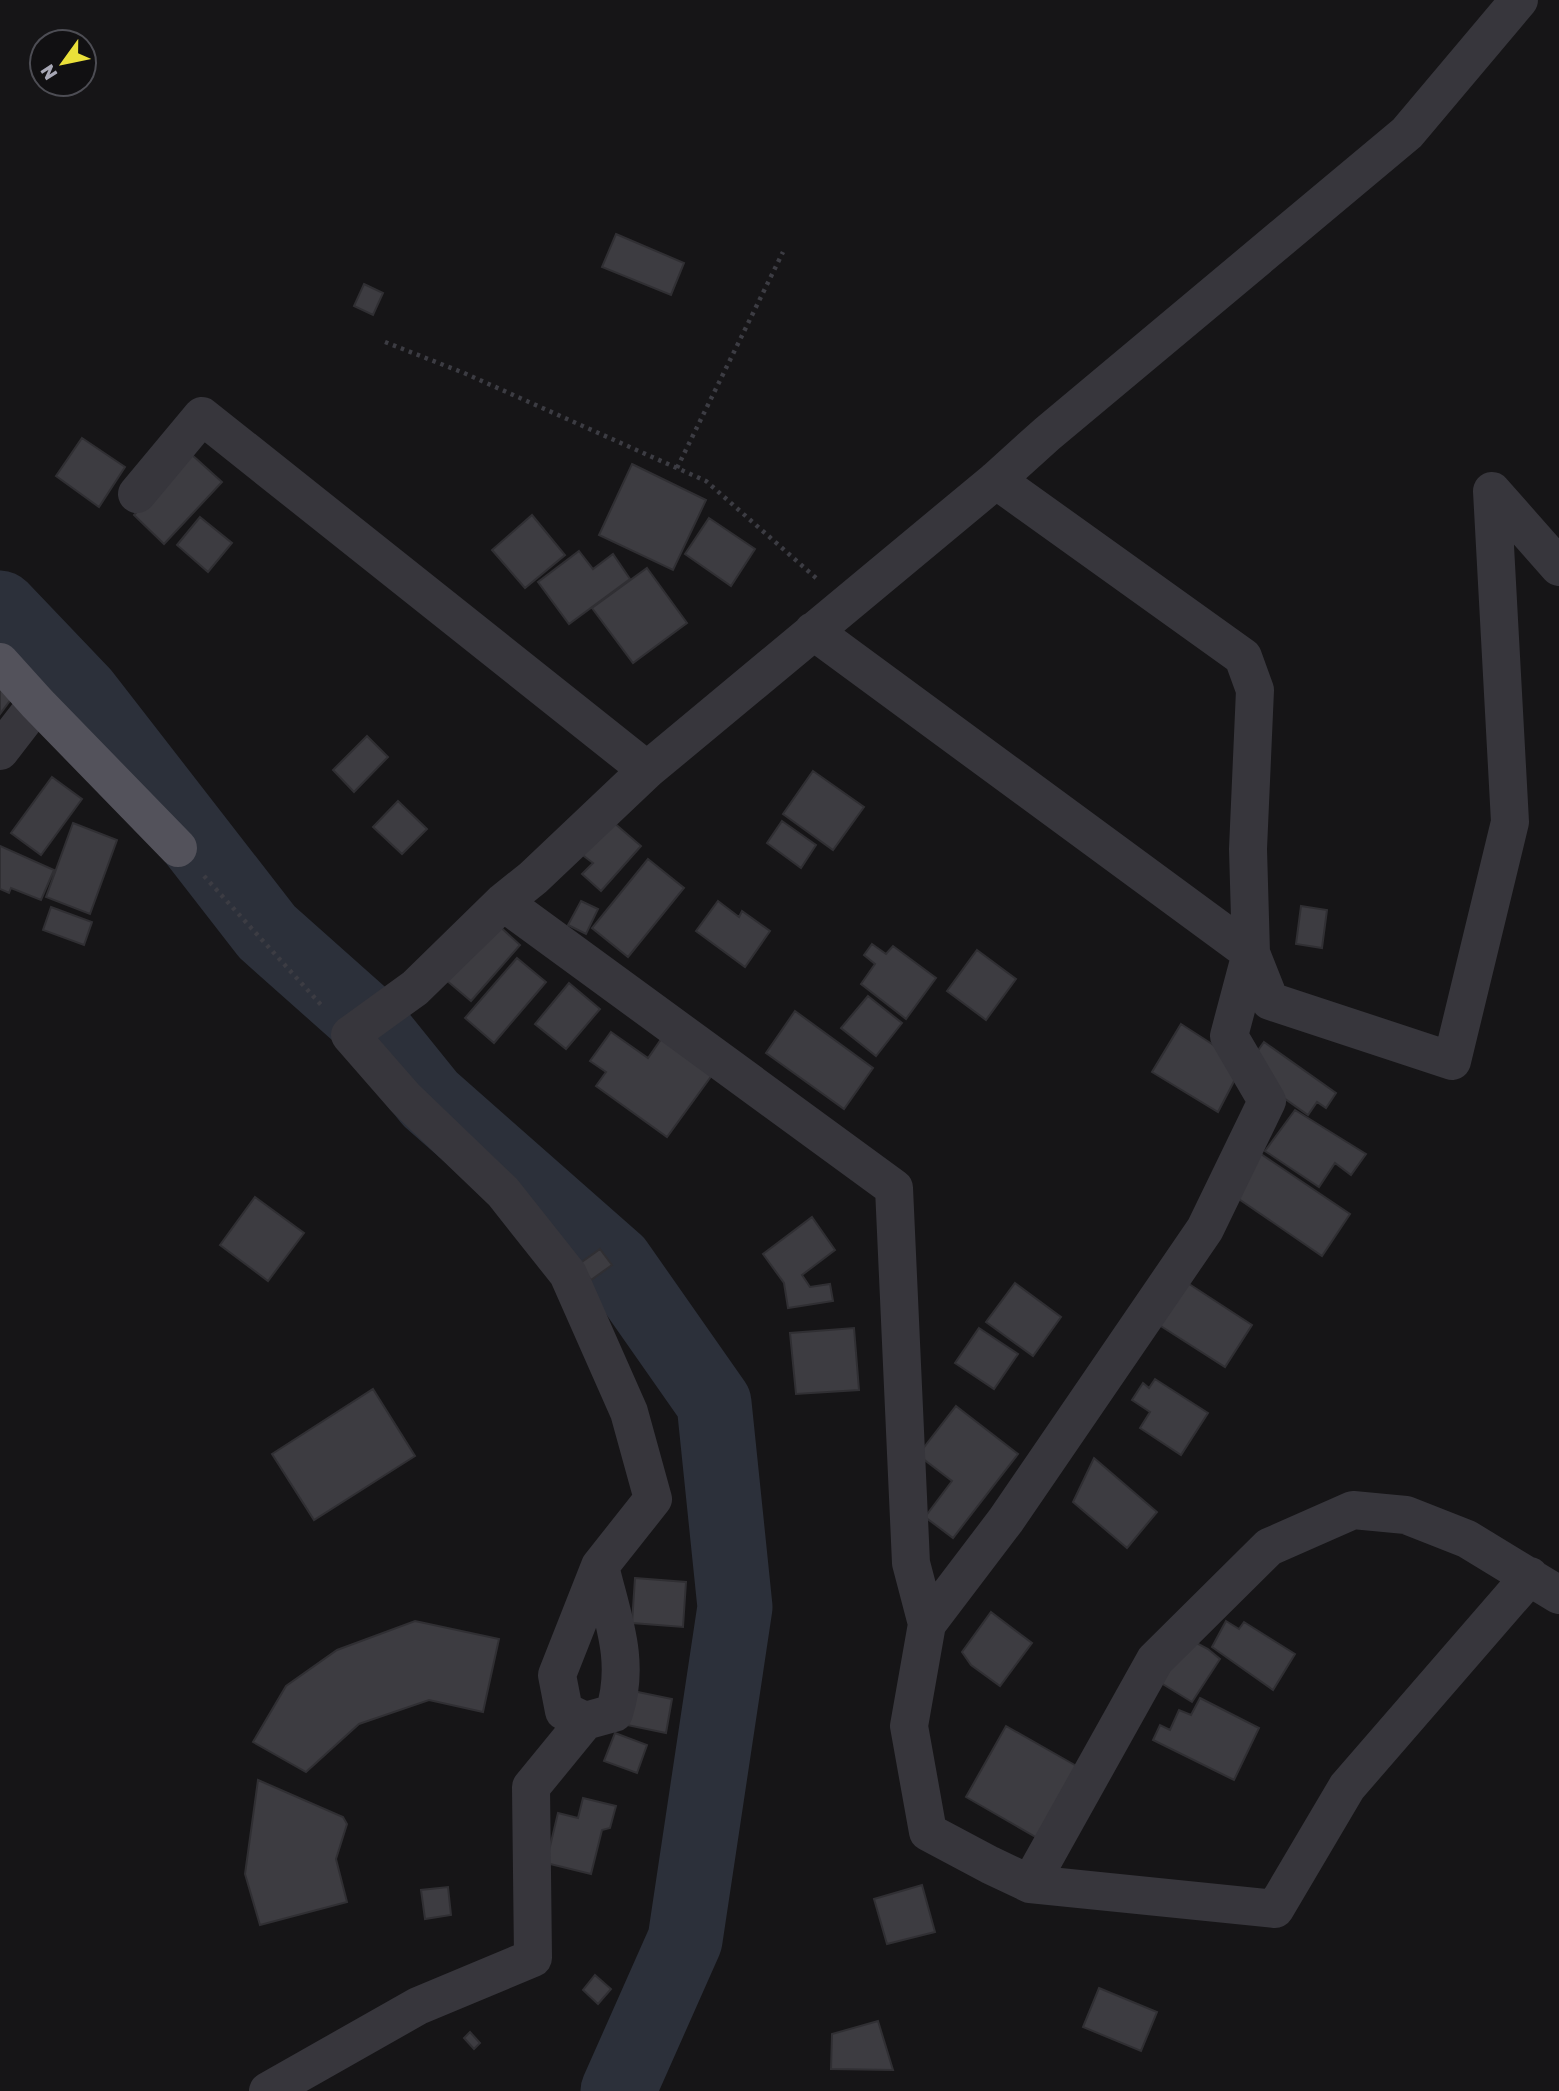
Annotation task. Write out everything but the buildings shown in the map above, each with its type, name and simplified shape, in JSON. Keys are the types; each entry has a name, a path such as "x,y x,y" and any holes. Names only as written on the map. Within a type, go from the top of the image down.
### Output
{"main road":[{"path":"0,662 178,848"}],"street":[{"path":"584,1721 564,1711 558,1675 600,1566 653,1499 629,1412 568,1274 503,1192 405,1098 351,1035 415,988 503,902 533,878 647,770 1407,133 1519,0"},
{"path":"137,495 202,416 647,770"},
{"path":"927,1625 1006,1520 1205,1230 1267,1101 1229,1036 1251,953 1248,849 1255,690 1243,657 996,480"},
{"path":"813,631 1251,953 1270,1001 1452,1061 1510,822 1492,491 1559,567"},
{"path":"0,751 37,703"},
{"path":"503,902 894,1188 911,1563 927,1625 909,1726 928,1832 989,1866 1030,1884 1275,1909 1347,1787 1545,1586 1467,1539 1406,1515 1353,1510 1269,1547 1155,1660 1030,1884"},
{"path":"268,2091 418,2006 533,1958 531,1787 584,1721 614,1713 620,1695 622,1660 600,1566"}],"path":[{"path":"677,468 783,253"},
{"path":"385,342 475,378 706,481 774,539 844,605"},
{"path":"178,848 351,1035"}],"waterway":[{"path":"0,608 83,695 267,932 367,1021 430,1099 616,1263 714,1403 735,1607 685,1940 618,2091"}]}
